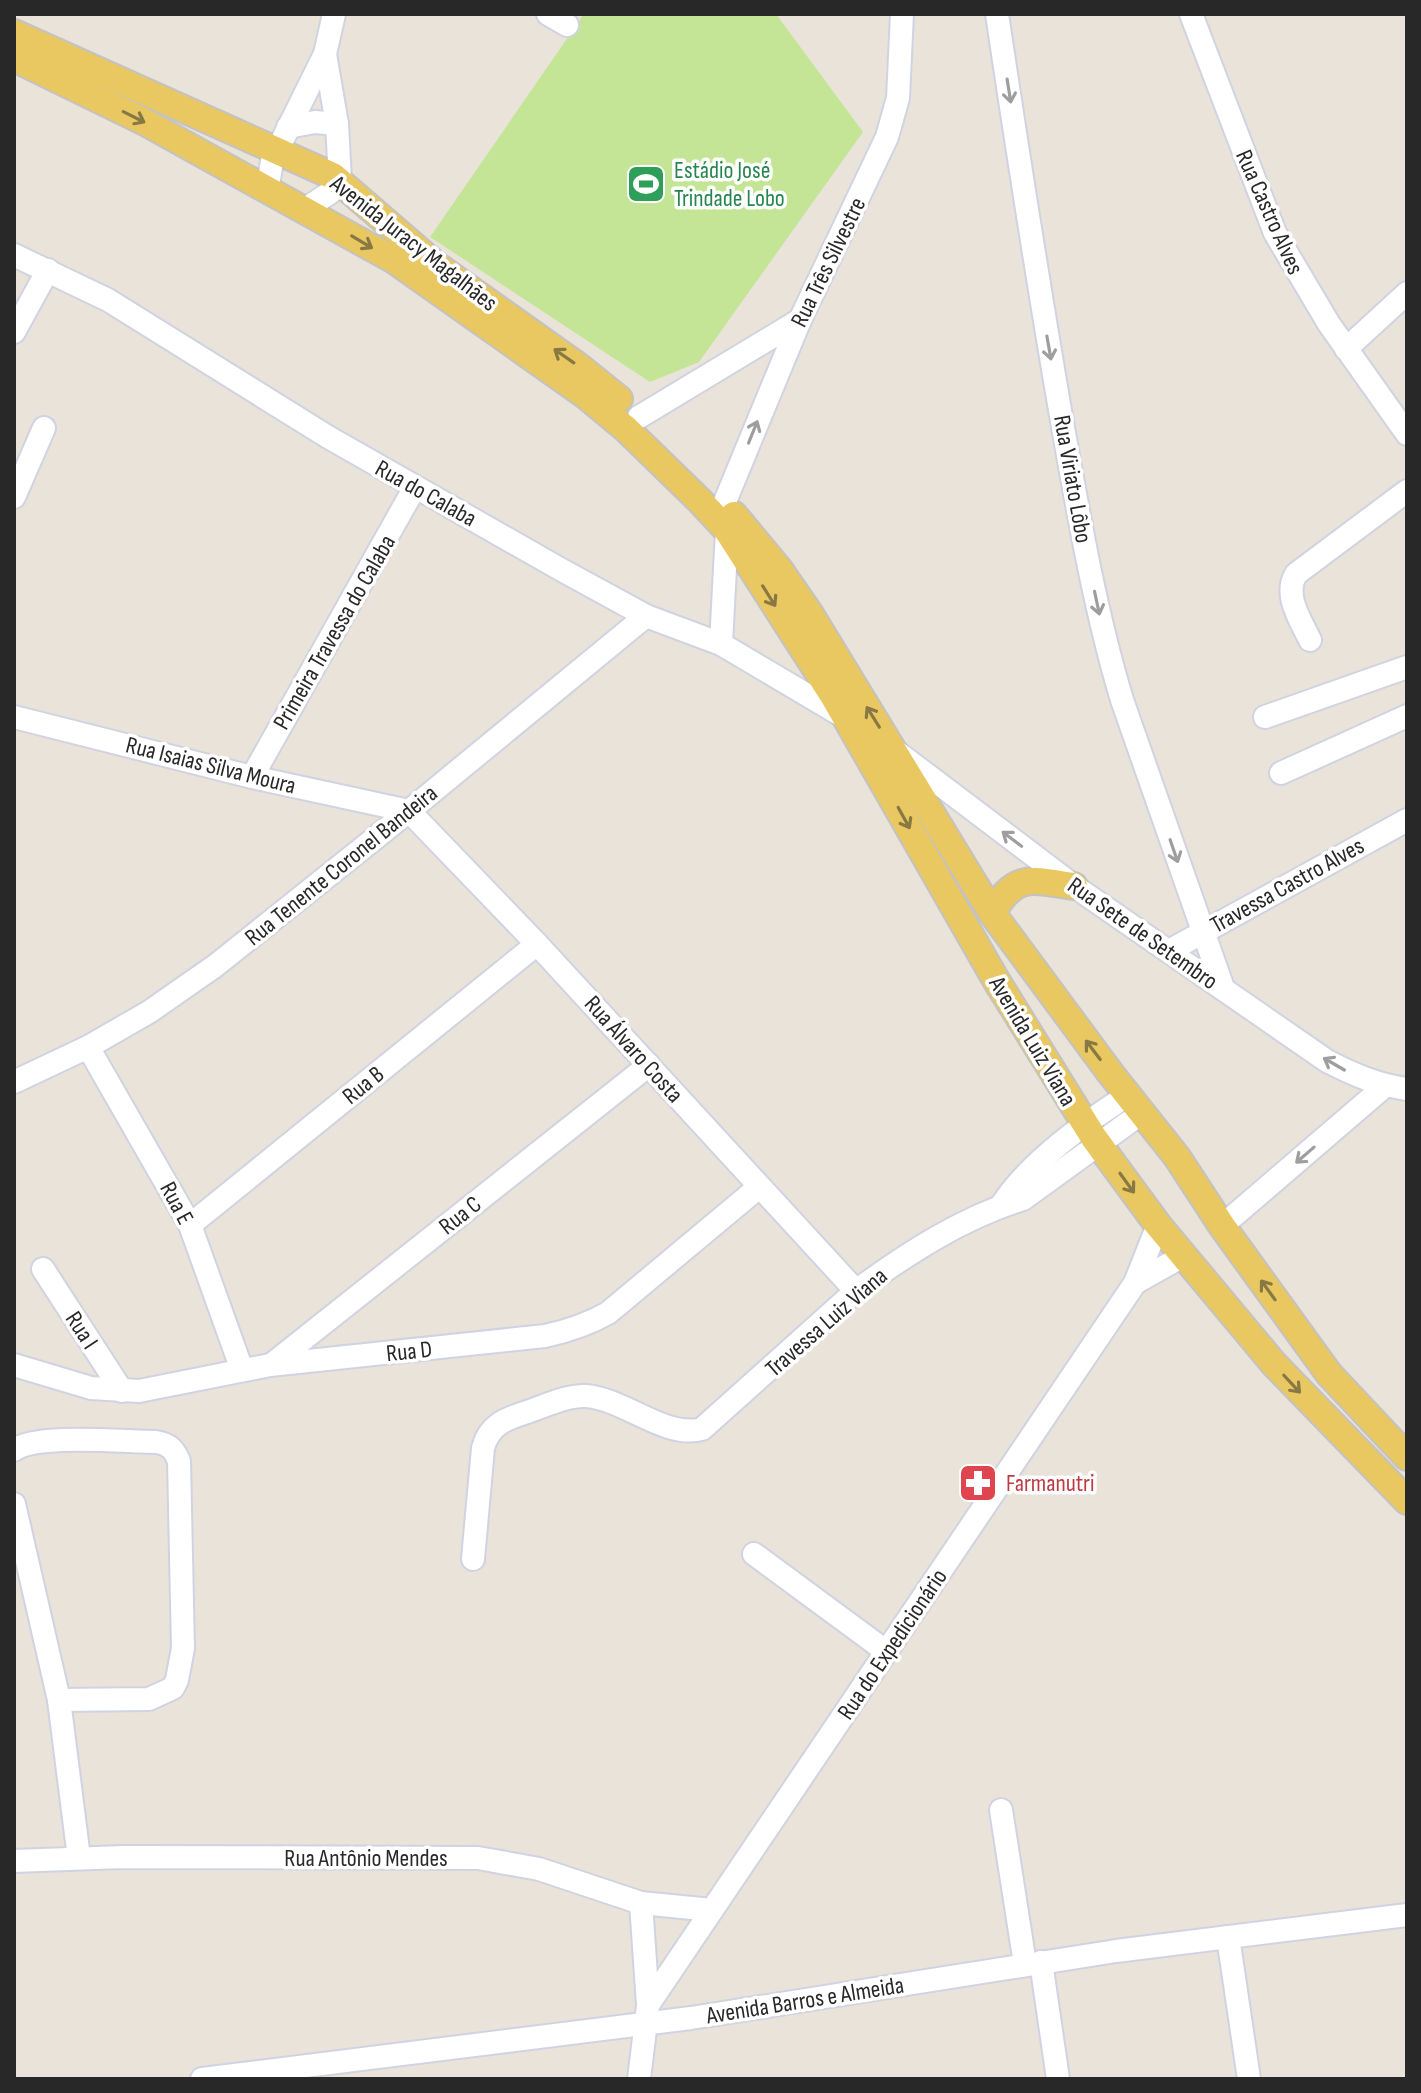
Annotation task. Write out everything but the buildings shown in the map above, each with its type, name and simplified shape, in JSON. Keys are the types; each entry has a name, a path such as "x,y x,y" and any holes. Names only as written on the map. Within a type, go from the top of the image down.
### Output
{"main road":[{"name":"Avenida Juracy Magalhães","path":"14,33 44,59 103,87 276,151 340,180 436,265 578,366 639,417 724,504"},
{"name":"Avenida Juracy Magalhães","path":"14,58 44,59"},
{"name":"Avenida Juracy Magalhães","path":"103,87 143,121 394,260 585,395 661,462 727,530"},
{"name":"Avenida Luiz Viana","path":"724,504 779,569 802,602 992,913 1183,1164 1222,1226 1329,1374 1407,1457"},
{"name":"Avenida Luiz Viana","path":"727,530 846,718 996,980 1091,1134 1158,1225 1274,1364 1407,1501"},
{"path":"992,913 1002,896 1017,884 1039,882 1074,886"}],"street":[{"path":"267,191 269,171 276,151 325,54 334,14"},
{"name":"Rua Três Silvestre","path":"724,504 800,320 887,137 898,98 902,14"},
{"name":"Rua Viriato Lôbo","path":"997,14 1049,345 1102,627 1122,700 1223,988"},
{"name":"Rua Castro Alves","path":"1191,14 1268,219 1302,283 1407,434"},
{"path":"304,210 331,192 340,180 337,124 325,54"},
{"path":"288,127 315,122 337,124"},
{"name":"Rua do Calaba","path":"14,255 108,300 262,397 415,487 646,616 721,644 846,718"},
{"path":"14,332 48,270"},
{"path":"1346,349 1407,293"},
{"path":"639,417 800,320"},
{"path":"14,497 44,428"},
{"name":"Primeira Travessa do Calaba","path":"252,777 415,487"},
{"path":"1310,640 1292,596 1292,581 1296,574 1407,491"},
{"path":"721,644 727,530"},
{"name":"Rua Tenente Coronel Bandeira","path":"14,1082 88,1047 179,992 409,811 646,616"},
{"path":"1265,717 1407,667"},
{"path":"1281,773 1407,716"},
{"name":"Rua Isaias Silva Moura","path":"14,717 252,777 409,811"},
{"name":"Rua Sete de Setembro","path":"893,749 1074,886 1327,1061 1356,1076 1396,1087"},
{"name":"Rua Álvaro Costa","path":"409,811 537,944 856,1291"},
{"name":"Travessa Castro Alves","path":"1169,951 1407,820"},
{"name":"Rua B","path":"190,1225 537,944"},
{"name":"Rua E","path":"88,1047 190,1225 242,1370"},
{"name":"Rua C","path":"270,1365 649,1065"},
{"path":"1222,1226 1396,1087"},
{"name":"Travessa Luiz Viana","path":"473,1559 483,1448 486,1435 495,1425 506,1418 574,1396 587,1396 608,1401 688,1433 702,1429 856,1291 933,1239 1001,1206 1019,1181 1136,1104"},
{"name":"Rua D","path":"14,1365 91,1388 122,1391 166,1387 270,1365 545,1336 589,1324 608,1313 759,1187"},
{"name":"Rua do Expedicionário","path":"647,2014 712,1910 1135,1283 1158,1225"},
{"name":"Rua do Expedicionário","path":"1135,1283 1183,1256"},
{"name":"Rua I","path":"43,1269 122,1391"},
{"path":"14,1450 34,1442 156,1442 174,1450 179,1461 183,1648 173,1688 149,1699 59,1700"},
{"path":"14,1504 59,1700 79,1858"},
{"path":"754,1554 887,1652"},
{"path":"1001,1810 1058,2079"},
{"name":"Rua Antônio Mendes","path":"14,1861 79,1858 478,1858 539,1869 641,1903 712,1910"},
{"path":"639,2079 647,2014 641,1903"},
{"name":"Avenida Barros e Almeida","path":"202,2079 647,2014 1407,1915"},
{"path":"1228,1937 1249,2079"}],"green space":[{"name":"Estádio José Trindade Lobo","path":"584,14 776,14 863,132 699,362 650,382 430,237"}],"place":[{"name":"Estádio José Trindade Lobo","path":"646,184"},
{"name":"Farmanutri","path":"978,1483"}]}
